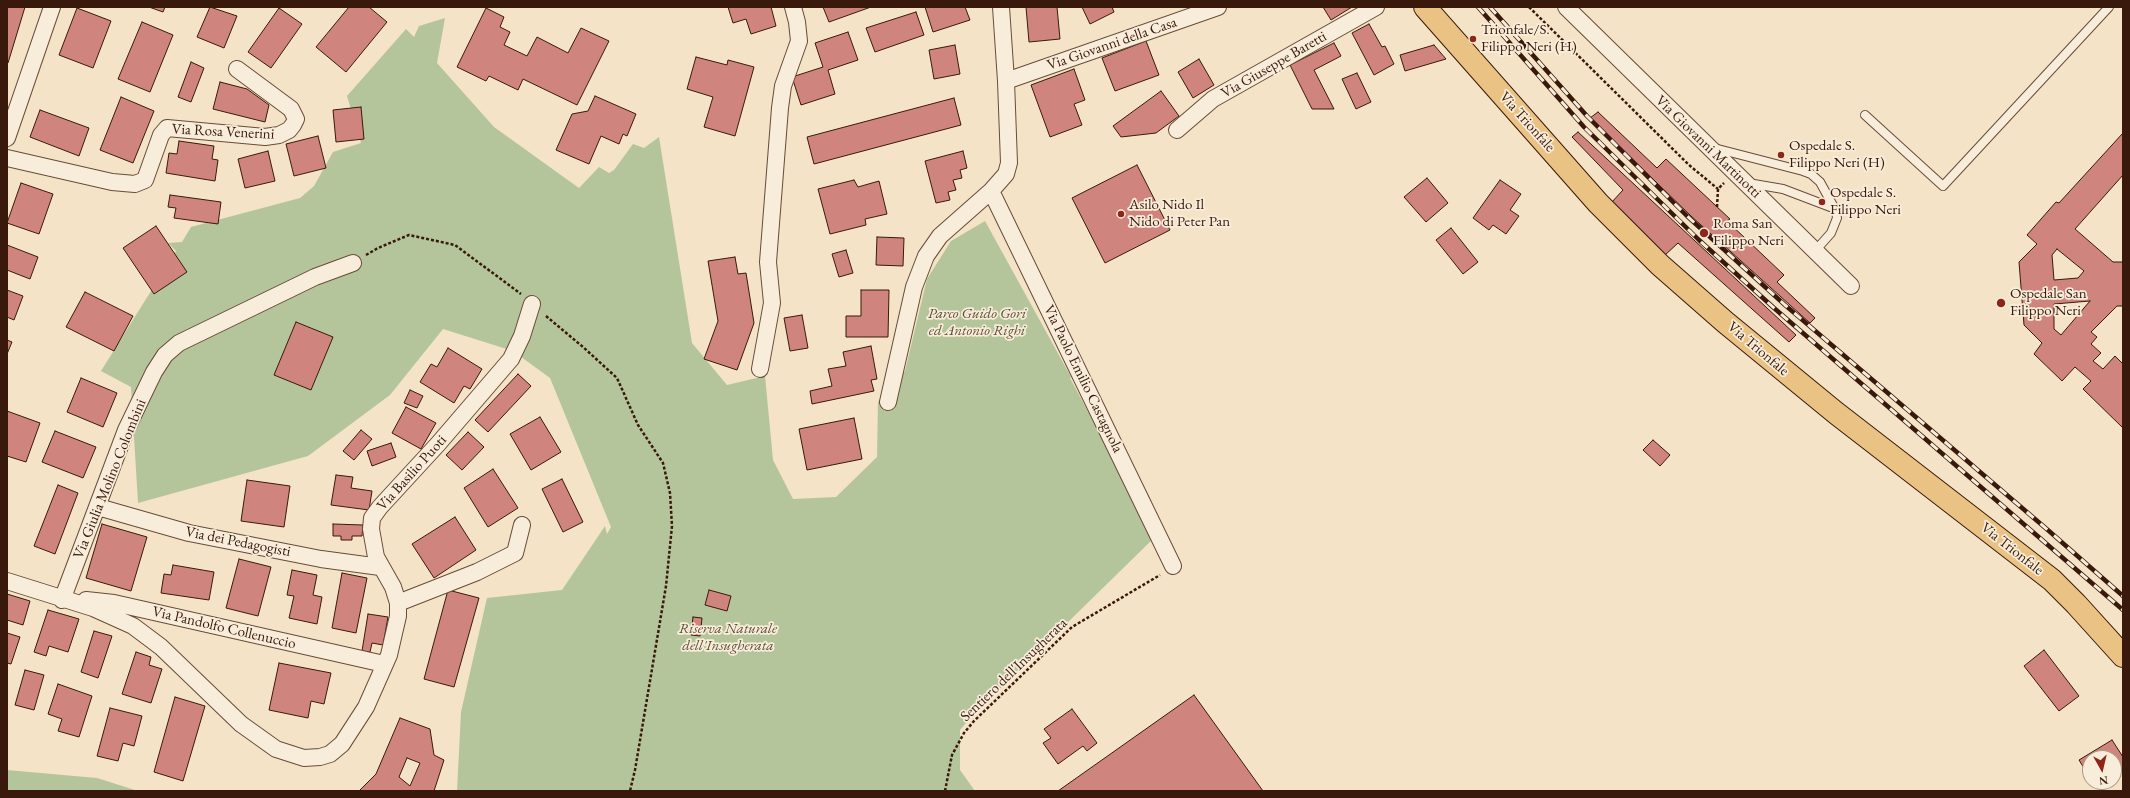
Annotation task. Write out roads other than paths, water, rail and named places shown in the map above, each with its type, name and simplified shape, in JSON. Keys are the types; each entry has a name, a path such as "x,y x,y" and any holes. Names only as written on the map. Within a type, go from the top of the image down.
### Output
{"main road":[{"name":"Via Trionfale","path":"1425,7 1598,203 1660,264 1731,327 1830,408 2052,580 2123,656"}],"street":[{"path":"7,138 52,7"},
{"path":"760,369 772,303 768,262 783,86 798,41 797,22 793,7"},
{"path":"888,402 912,294 924,260 940,236 991,191 1006,174 1009,162 1001,7"},
{"name":"Via Giovanni della Casa","path":"1006,81 1218,7"},
{"name":"Via Giuseppe Baretti","path":"1177,130 1214,99 1376,7"},
{"name":"Via Giovanni Martinotti","path":"1566,7 1851,286"},
{"name":"Via Rosa Venerini","path":"7,158 112,182 136,184 143,182 146,178 161,135 167,128 265,137 279,136 289,130 294,125 296,119 291,109 237,70"},
{"name":"Via Paolo Emilio Castagnola","path":"991,191 1174,566"},
{"name":"Via Giulia Molino Colombini","path":"62,600 126,430 154,372 168,352 179,343 315,277 353,263"},
{"name":"Via Basilio Puoti","path":"62,600 93,608 124,621 142,632 179,663 253,734 276,749 304,758 324,756 336,750 342,744 366,707 390,651 397,622 398,603 393,588 380,568 376,557 371,522 374,515 476,402 511,359 521,341 532,304"},
{"name":"Via dei Pedagogisti","path":"98,507 189,532 380,568"},
{"path":"398,603 477,572 515,553 522,525"},
{"path":"7,581 62,600"},
{"name":"Via Pandolfo Collenuccio","path":"62,600 114,603 384,664"}],"lane":[{"path":"1865,115 1943,186 2109,7"},
{"path":"1708,147 1780,164 1811,174 1820,182 1838,215 1836,223 1827,238 1815,251"},
{"path":"1740,178 1782,189 1834,208"}],"railway":[{"path":"1478,7 1584,127 1699,240 1774,308 2123,610"},
{"path":"1490,7 1587,116 1687,216 1785,305 2123,596"}],"place":[{"name":"Trionfale/S. Filippo Neri (H)","path":"1473,39"},
{"name":"Ospedale S. Filippo Neri (H)","path":"1781,155"},
{"name":"Ospedale S. Filippo Neri","path":"1822,202"},
{"name":"Asilo Nido Il Nido di Peter Pan","path":"1121,214"},
{"name":"Roma San Filippo Neri","path":"1704,233"},
{"name":"Ospedale San Filippo Neri","path":"2001,303"}],"park label":[{"name":"Parco Guido Gori ed Antonio Righi","path":"977,322"},
{"name":"Riserva Naturale dell'Insugherata","path":"728,638"}]}
